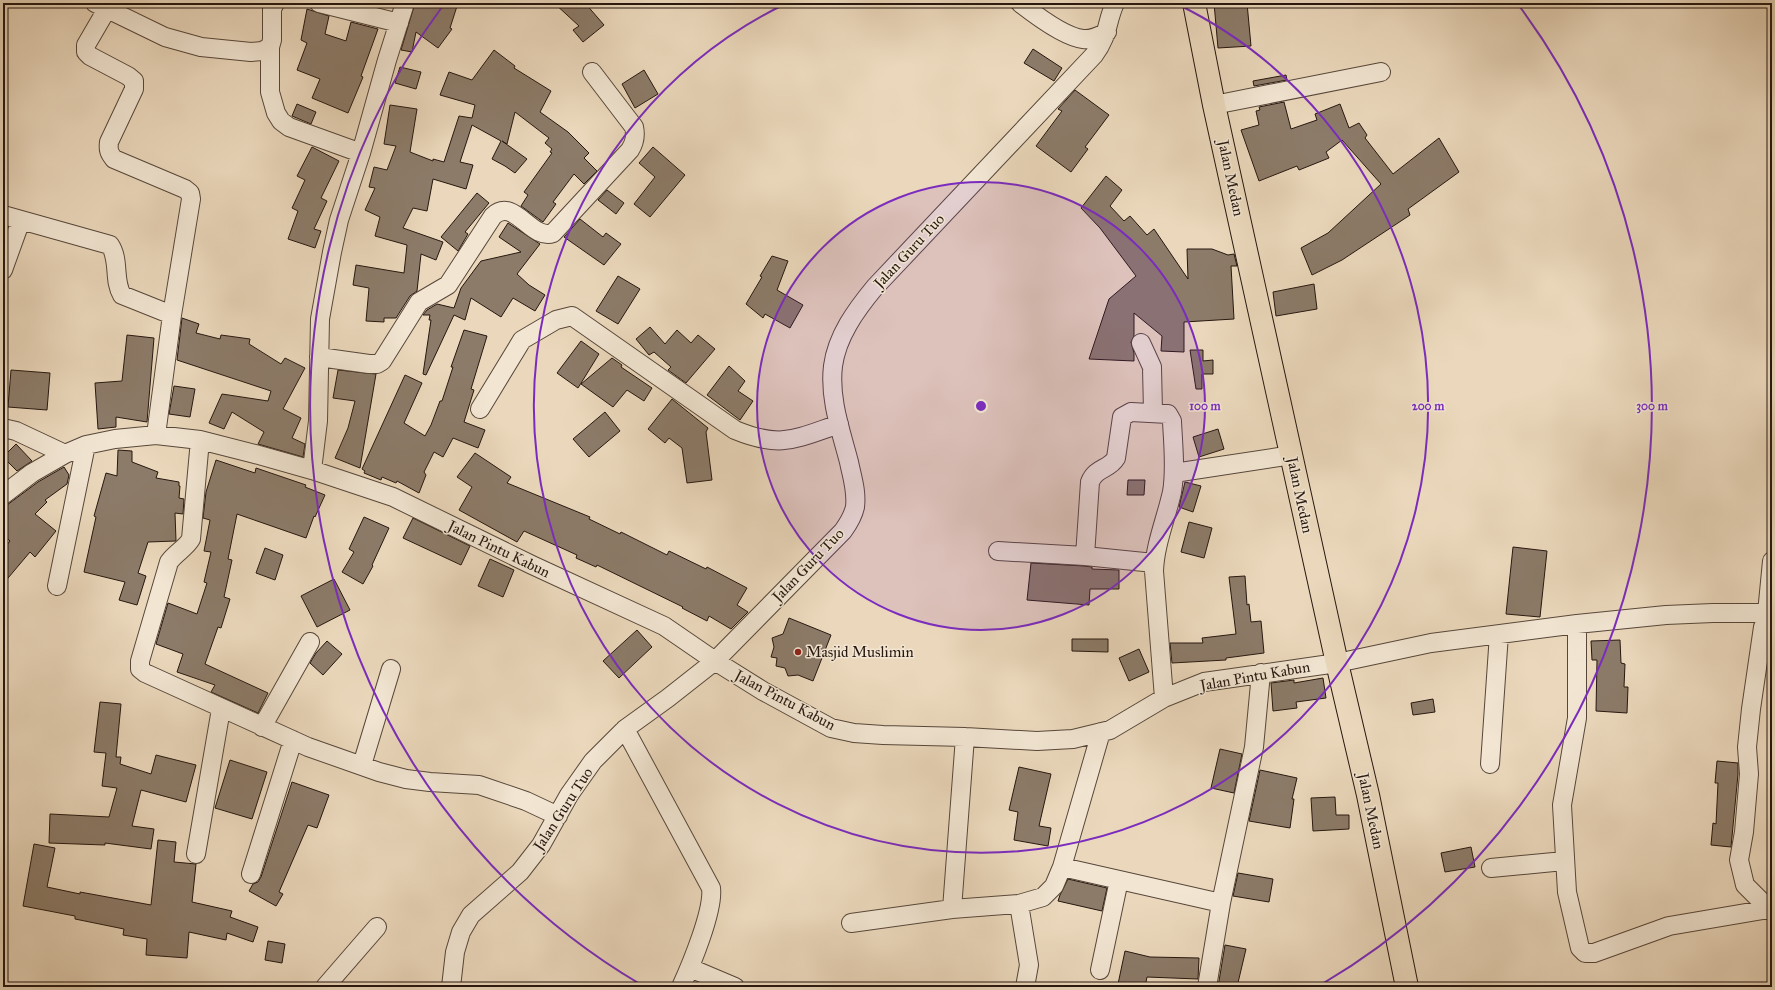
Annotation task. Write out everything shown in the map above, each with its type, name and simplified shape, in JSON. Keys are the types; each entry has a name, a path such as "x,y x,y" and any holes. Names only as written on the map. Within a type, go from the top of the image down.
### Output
{"main road":[{"name":"Jalan Medan","path":"1194,3 1214,105 1337,663 1368,795 1407,987"}],"street":[{"path":"275,3 272,9 270,92 276,112 281,121 289,127 361,153"},
{"path":"319,3 399,23"},
{"path":"312,470 318,421 320,319 332,252 339,220 361,153 387,60 405,3"},
{"path":"1020,3 1034,14 1073,37 1084,39 1095,38 1107,32"},
{"name":"Jalan Guru Tuo","path":"451,987 455,952 461,932 471,915 520,872 541,845 569,795 594,762 625,729 715,661 843,531 851,519 856,493 834,404 833,366 837,350 847,326 875,287 1094,55 1102,44 1107,32 1114,3"},
{"path":"156,435 172,314 191,199 190,193 185,189 114,159 110,154 108,148 109,142 134,89 134,81 128,76 90,56 86,52 86,44 101,6 165,37 202,46 251,52 262,51 270,46"},
{"path":"320,357 370,364 377,364 382,361 419,302 448,285 493,216 498,212 504,210 511,212 540,233 547,235 553,233 630,150 636,135 634,127 592,72"},
{"path":"1214,105 1381,72"},
{"path":"3,215 110,245 115,253 118,288 122,295 172,314"},
{"path":"3,270 21,220"},
{"path":"480,409 522,340 556,320 572,316 735,430 753,437 772,441 792,441 839,424"},
{"path":"1140,343 1152,367 1153,412"},
{"path":"1085,556 1090,482 1093,474 1113,463 1116,458 1122,417 1131,412 1166,413 1172,421 1174,474 1172,492 1154,563 1164,698"},
{"path":"3,428 16,431 65,454"},
{"name":"Jalan Pintu Kabun","path":"3,495 32,473 65,454 86,445 115,439 156,435 200,440 312,470 393,497 532,565 664,626 715,661 831,728 883,735 965,736 1037,741 1073,739 1110,730 1164,698 1204,682 1337,663 1431,643 1577,624 1666,615 1770,614"},
{"path":"200,440 191,539 169,562 140,661 140,669 145,673 221,709 308,747 406,779 479,785 526,801 558,816"},
{"path":"57,586 86,445"},
{"path":"1174,474 1292,455"},
{"path":"998,551 1085,556 1154,563"},
{"path":"1770,910 1745,885 1739,860 1744,832 1749,774 1747,747 1751,709 1763,627 1770,614 1772,561"},
{"path":"1577,624 1577,718 1562,806 1567,892 1580,948 1585,953 1594,953 1669,926 1770,910"},
{"path":"1490,764 1499,634"},
{"path":"262,727 310,642"},
{"path":"362,765 391,669"},
{"path":"1207,987 1221,903 1254,747 1261,673"},
{"path":"196,854 221,709"},
{"path":"625,729 711,888 712,901 690,968 681,987"},
{"path":"851,923 952,909 1019,904 1043,897 1054,886 1062,867 1101,732"},
{"path":"952,909 965,736"},
{"path":"251,874 293,740"},
{"path":"1491,868 1564,861"},
{"path":"1062,867 1221,903"},
{"path":"1100,970 1119,880"},
{"path":"1019,904 1029,965 1026,987"},
{"path":"325,987 377,927"},
{"path":"690,968 735,987"}],"building":[{"path":"415,3 458,3 450,28 452,29 438,48 416,32 412,52 401,50"},
{"path":"554,3 585,3 604,25 583,42 573,30 579,26"},
{"path":"1214,3 1247,3 1251,46 1218,48"},
{"path":"307,9 329,16 325,34 346,41 351,22 378,29 361,76 363,77 348,113 312,98 320,79 297,70 307,43 301,40"},
{"path":"1033,49 1062,68 1054,81 1024,63"},
{"path":"494,50 515,66 514,68 551,91 540,112 568,132 589,153 584,158 597,171 584,184 574,174 553,202 556,204 543,222 521,206 528,195 524,192 552,153 550,152 552,149 545,143 549,138 515,112 507,144 502,141 527,159 515,173 492,159 501,141 472,125 460,162 473,165 466,189 433,179 427,211 413,208 403,228 443,242 436,260 421,254 417,291 410,296 396,318 384,318 384,322 366,321 369,288 353,285 356,265 404,273 407,245 375,236 380,217 365,210 375,188 369,187 374,167 387,170 396,146 384,144 390,105 417,109 410,152 433,161 433,159 444,162 459,116 472,118 475,105 440,95 449,72 472,80"},
{"path":"400,67 421,72 416,89 395,83"},
{"path":"644,70 658,94 635,108 622,84"},
{"path":"1286,75 1287,80 1254,86 1253,81"},
{"path":"1075,90 1109,115 1085,147 1088,149 1071,172 1036,146 1062,111 1058,109"},
{"path":"1284,102 1291,129 1317,120 1315,114 1340,104 1349,128 1359,123 1367,135 1365,138 1393,174 1439,138 1459,172 1408,209 1410,215 1342,260 1312,275 1301,248 1328,233 1381,184 1342,140 1326,152 1329,158 1299,170 1297,166 1259,181 1241,130 1259,125 1256,111 1260,110 1259,107"},
{"path":"297,104 316,112 311,124 292,116"},
{"path":"312,147 339,161 321,198 327,201 314,229 321,231 315,248 288,239 298,211 292,208 305,180 297,176"},
{"path":"653,147 685,175 650,217 634,204 655,177 639,163"},
{"path":"1106,176 1122,190 1110,206 1124,221 1130,216 1147,235 1154,229 1188,279 1187,249 1212,249 1228,255 1234,254 1237,266 1231,266 1234,319 1184,322 1184,352 1161,351 1162,336 1134,313 1134,336 1131,342 1134,353 1134,361 1089,359 1109,299 1136,276 1100,228 1081,208"},
{"path":"607,190 624,203 616,214 598,200"},
{"path":"477,193 489,203 465,232 468,234 458,251 441,237"},
{"path":"580,219 603,237 606,233 621,244 604,265 564,237"},
{"path":"508,223 540,244 517,274 529,285 545,295 535,311 513,298 501,317 471,298 465,320 454,315 426,375 423,374 431,320 429,320 430,315 423,315 427,310 437,304 454,308 461,288 481,261 521,252 499,237"},
{"path":"772,256 788,261 777,290 803,305 790,328 765,314 763,318 746,304 762,277 760,276"},
{"path":"618,276 640,289 618,324 596,311"},
{"path":"1314,284 1317,309 1276,316 1273,292"},
{"path":"182,318 199,324 196,333 220,339 221,335 250,339 249,344 281,364 285,358 305,368 283,409 301,418 292,438 305,444 303,457 258,444 264,432 232,412 224,429 209,423 222,394 268,401 271,391 177,360"},
{"path":"650,327 665,344 677,330 691,343 698,335 715,349 686,383 668,370 671,367 654,352 649,355 636,339"},
{"path":"464,330 487,336 471,389 474,390 464,422 485,430 478,448 453,438 443,457 434,452 424,472 426,475 419,493 397,481 396,483 382,477 381,480 364,473 365,471 362,469 405,375 422,383 404,423 425,436 440,401 442,401 453,367 451,367"},
{"path":"127,335 154,338 147,422 116,417 116,427 98,429 95,383 122,381"},
{"path":"581,341 599,354 578,388 557,373"},
{"path":"1190,350 1203,350 1203,361 1213,360 1213,374 1202,374 1202,389 1196,389"},
{"path":"612,358 622,365 621,367 652,388 644,401 627,390 613,407 581,384"},
{"path":"729,366 745,381 738,391 753,401 740,420 707,395"},
{"path":"11,370 50,373 47,410 8,407"},
{"path":"338,370 376,374 360,468 335,458 348,428 355,401 333,398"},
{"path":"174,386 195,389 190,417 169,414"},
{"path":"672,399 708,428 706,432 712,480 687,483 682,448 669,438 665,443 648,429"},
{"path":"605,412 620,431 589,457 573,439"},
{"path":"1218,429 1224,449 1199,457 1193,437"},
{"path":"16,444 32,461 17,471 3,457"},
{"path":"118,450 132,451 132,462 158,472 156,478 179,482 179,498 184,499 183,514 175,513 176,541 148,542 138,573 146,576 137,605 119,600 125,582 84,572 96,517 94,516 106,473 117,476"},
{"path":"475,453 511,477 507,483 590,517 589,519 620,534 621,532 667,555 669,551 706,569 707,567 747,588 737,605 748,612 731,629 709,616 707,621 682,608 683,607 597,565 596,567 576,558 577,555 524,531 517,542 459,510 472,487 457,477"},
{"path":"216,460 255,473 256,468 306,485 305,487 325,495 315,517 314,516 306,538 237,514 228,559 232,560 224,597 230,599 221,628 218,627 205,664 268,693 258,713 211,692 215,685 177,672 183,654 156,644 168,603 197,614 207,583 204,582 211,552 204,551 210,520 203,518 206,492"},
{"path":"64,467 69,475 67,484 45,500 47,502 35,514 56,531 35,557 30,552 3,584 3,550 10,541 3,534 3,508 38,482"},
{"path":"1128,480 1145,480 1144,495 1127,495"},
{"path":"1185,482 1201,486 1193,512 1179,507"},
{"path":"364,517 389,528 372,565 373,566 363,584 342,572 354,552 349,549"},
{"path":"413,518 470,546 461,565 403,538"},
{"path":"1189,522 1212,528 1204,558 1181,552"},
{"path":"1513,547 1547,551 1540,617 1506,614"},
{"path":"265,548 283,555 275,580 256,573"},
{"path":"490,559 514,570 503,597 478,586"},
{"path":"1031,563 1084,566 1092,567 1092,569 1119,570 1119,589 1090,589 1089,605 1027,600"},
{"path":"1245,576 1247,605 1249,604 1251,622 1261,621 1264,653 1226,658 1226,660 1172,663 1170,643 1203,643 1202,638 1236,634 1229,577"},
{"path":"334,579 350,610 317,627 301,596"},
{"name":"Masjid Muslimin","path":"789,618 831,635 813,681 798,675 788,676 785,668 776,666 777,658 771,657 774,647 772,638 783,634"},
{"path":"637,630 652,647 619,678 603,661"},
{"path":"1072,639 1108,639 1108,652 1072,651"},
{"path":"1620,640 1621,663 1625,664 1624,687 1628,687 1627,713 1596,711 1597,660 1592,660 1591,641"},
{"path":"327,641 342,654 323,675 310,663 316,653"},
{"path":"1139,649 1149,672 1129,681 1119,658"},
{"path":"1323,678 1326,698 1296,702 1297,708 1273,711 1271,683 1294,680 1294,683"},
{"path":"1433,699 1435,712 1413,715 1411,703"},
{"path":"100,702 121,704 116,757 121,757 120,764 151,774 156,755 196,765 186,802 141,790 132,826 154,829 151,849 105,843 105,845 49,843 50,814 109,817 117,788 102,786 106,753 94,752"},
{"path":"1220,749 1242,754 1234,793 1211,788"},
{"path":"230,760 267,772 252,819 215,808"},
{"path":"1717,761 1738,763 1731,847 1711,845 1713,823 1716,824 1718,783 1715,783"},
{"path":"1019,767 1051,774 1039,826 1051,828 1048,846 1014,840 1018,812 1009,810"},
{"path":"1260,770 1297,778 1292,799 1294,799 1290,828 1249,821"},
{"path":"292,782 329,795 317,828 308,825 279,892 283,894 276,906 249,891 253,884 258,882 261,877"},
{"path":"1335,797 1336,815 1349,815 1349,829 1313,831 1311,798"},
{"path":"158,840 176,842 174,862 196,864 192,902 232,911 230,917 258,927 253,942 227,933 226,940 189,932 187,958 146,955 147,939 123,935 124,929 75,919 75,916 23,906 34,844 55,848 47,887 80,894 80,892 151,905"},
{"path":"1471,847 1475,867 1445,872 1441,853"},
{"path":"1238,873 1273,879 1269,902 1233,896"},
{"path":"1068,879 1107,888 1102,911 1058,901"},
{"path":"268,941 285,944 282,963 265,960"},
{"path":"1225,945 1246,949 1237,987 1218,987"},
{"path":"1125,951 1150,957 1199,958 1198,979 1147,977 1145,987 1131,987 1118,984"}],"place":[{"name":"Masjid Muslimin","path":"798,652"}]}
